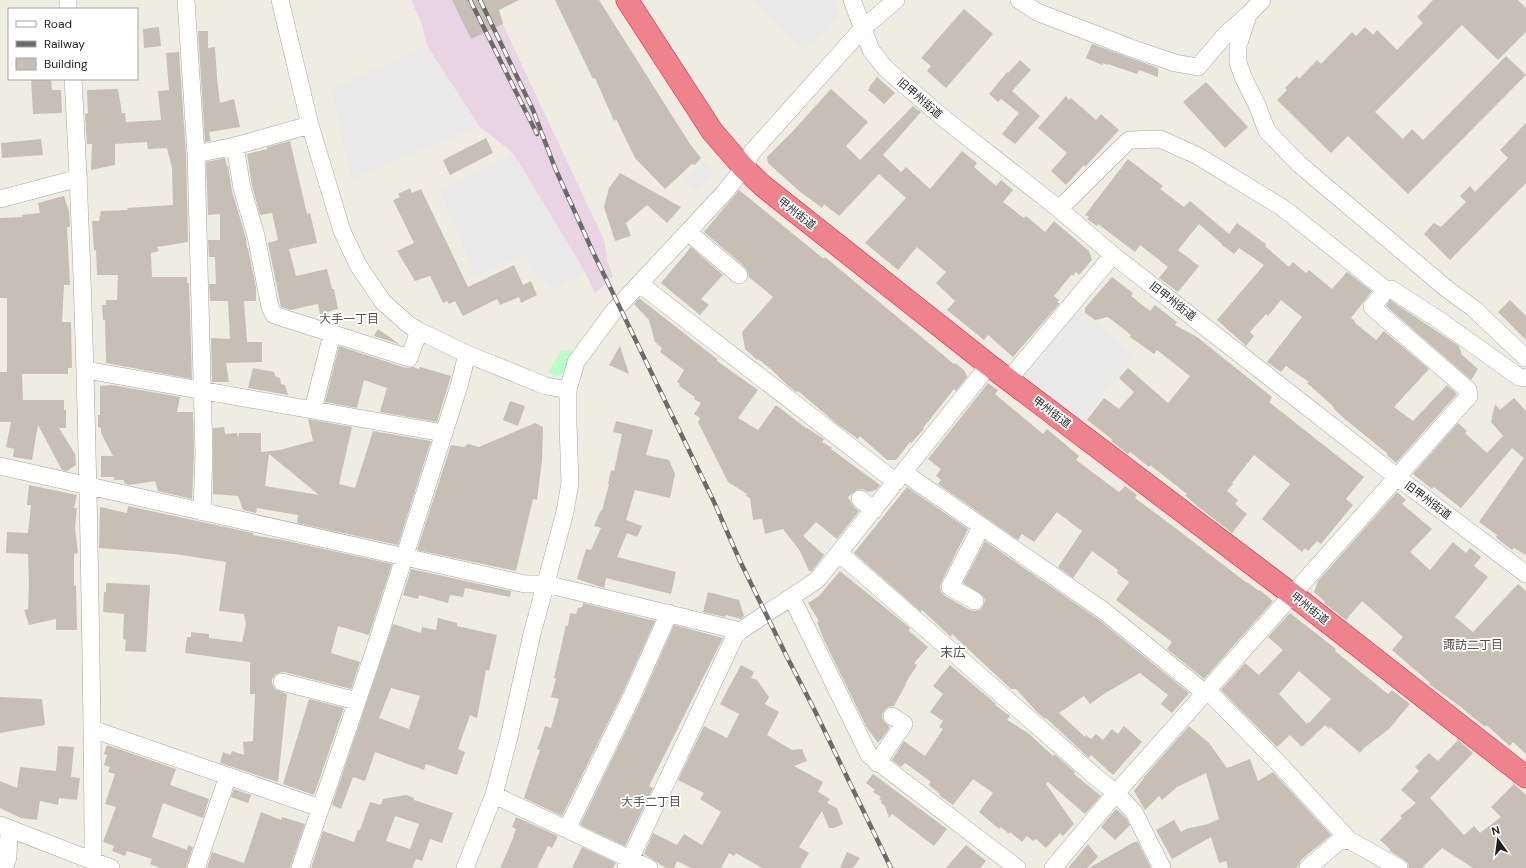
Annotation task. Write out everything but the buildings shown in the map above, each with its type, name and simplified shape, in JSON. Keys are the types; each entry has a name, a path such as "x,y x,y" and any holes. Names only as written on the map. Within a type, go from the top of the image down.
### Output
{"highway":[{"name":"甲州街道","path":"627,0 712,131 744,168 763,186 989,365 1292,595 1526,777"}],"street":[{"path":"186,0 196,154 204,453 202,512"},
{"path":"280,0 310,126 342,231 358,265 383,302 409,325 467,354 546,386 568,390"},
{"name":"旧甲州街道","path":"852,0 871,50 885,68 942,117 1059,209 1113,255 1397,477 1526,574"},
{"path":"465,868 494,795 509,737 532,634 565,512 570,483 568,390 576,362 613,312 688,232 744,168 752,152 863,28 896,0"},
{"path":"1019,0 1037,12 1124,45 1175,63 1198,67 1226,34 1262,0"},
{"path":"1248,14 1238,46 1238,63 1267,131 1299,164 1447,289 1473,308 1526,358"},
{"path":"73,80 79,178 86,370 93,861"},
{"path":"196,154 235,146 310,126"},
{"path":"1059,209 1129,140 1160,139 1198,156 1283,208 1386,290 1391,289 1439,320 1519,377 1526,378"},
{"path":"235,146 242,188 256,236 270,306 274,315 410,358 419,331"},
{"path":"0,199 79,178"},
{"path":"688,232 739,275"},
{"path":"1009,379 1113,255"},
{"path":"640,284 899,477 981,527 1104,611 1205,693 1212,695 1349,840 1400,868"},
{"path":"1053,868 1116,793 1469,396 1468,390 1372,307 1386,290"},
{"path":"313,409 332,334"},
{"path":"300,868 405,556 459,386 467,354"},
{"path":"628,863 735,636 740,631 792,598 817,580 989,365"},
{"path":"86,370 443,433"},
{"path":"0,466 526,584 546,584 740,631"},
{"path":"860,498 874,510"},
{"path":"975,601 950,587 981,527"},
{"path":"839,554 1116,793 1134,812 1162,868"},
{"path":"792,598 869,755 877,763 1017,868"},
{"path":"567,829 632,696 669,613"},
{"path":"282,682 357,701"},
{"path":"877,763 904,724 892,716"},
{"path":"92,729 320,808"},
{"path":"196,868 228,776"},
{"path":"494,795 567,829 628,863 649,868"},
{"path":"4,868 8,857 5,827 111,868"},
{"path":"1308,868 1338,842 1349,840"}],"shaded area":[{"path":"411,0 494,0 496,10 604,240 607,260 613,276 595,294 585,272 513,153 479,126 427,46 422,24"},
{"path":"753,0 836,0 839,14 827,28 829,31 824,35 822,34 812,43 810,42 803,49"},
{"path":"427,46 479,126 352,179 331,89"},
{"path":"513,153 585,272 554,290 537,277 525,255 476,276 440,191"},
{"path":"705,160 715,170 695,191 685,182"},
{"path":"1079,310 1135,355 1081,422 1025,377"}],"green space":[{"path":"573,350 565,373 557,376 548,372 561,351"}],"railway":[{"path":"470,0 537,134"},
{"path":"480,0 533,110 555,168 592,250 714,502 740,561 891,868"}],"district":[{"name":"大手一丁目","path":"349,319"},
{"name":"諏訪二丁目","path":"1473,645"},
{"name":"末広","path":"953,652"},
{"name":"大手二丁目","path":"651,802"}]}
